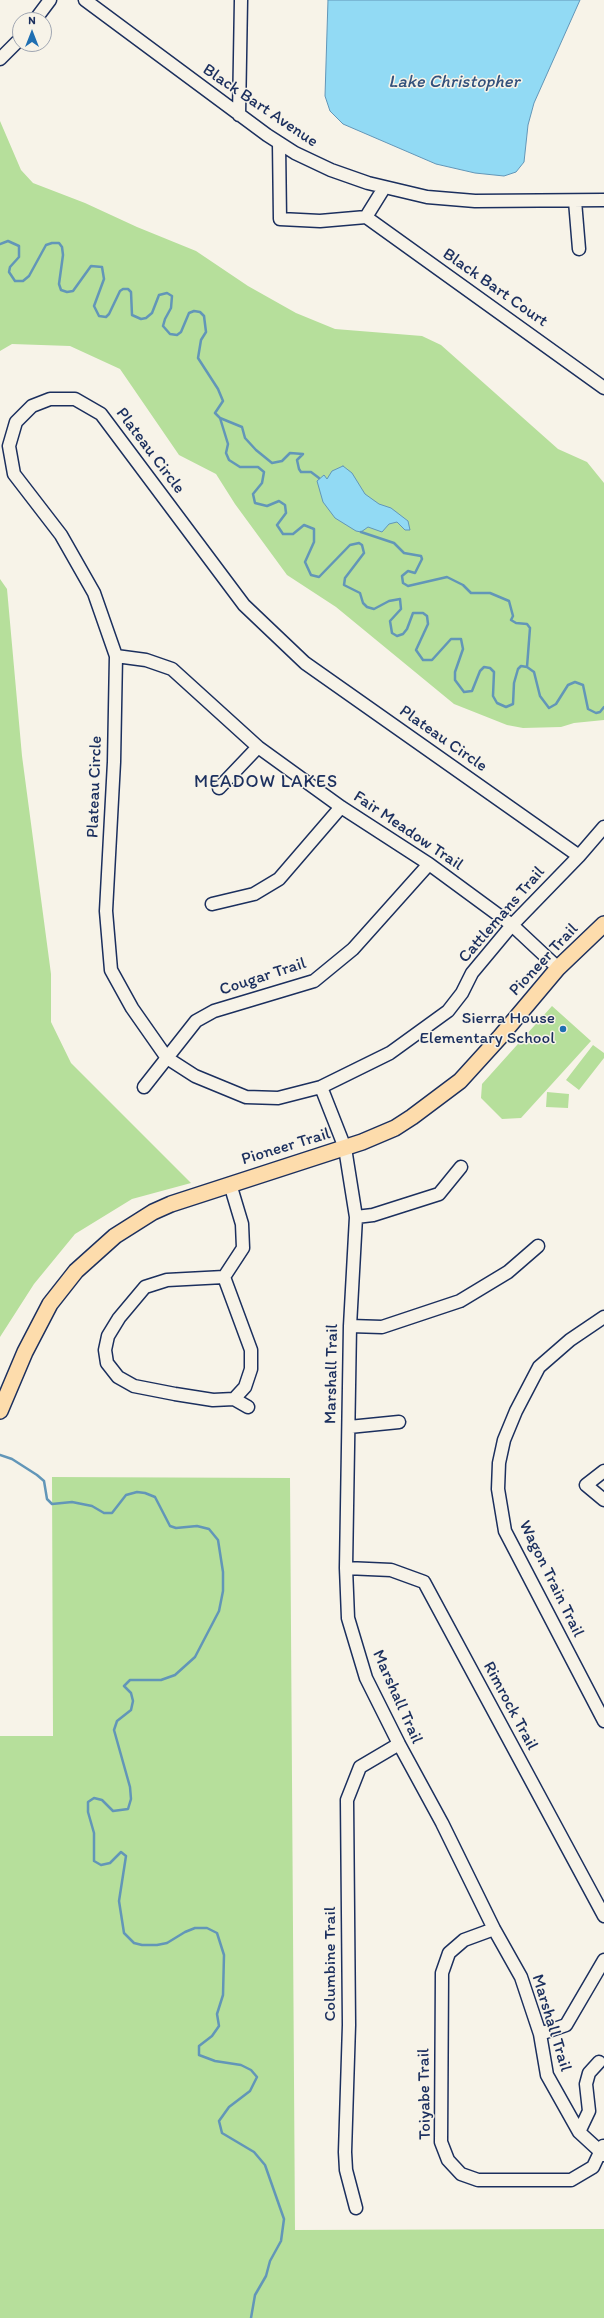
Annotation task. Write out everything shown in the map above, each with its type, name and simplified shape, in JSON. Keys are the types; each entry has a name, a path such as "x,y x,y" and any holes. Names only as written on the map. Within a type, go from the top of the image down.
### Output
{"main road":[{"name":"Pioneer Trail","path":"0,1411 37,1328 50,1304 76,1271 115,1236 154,1212 191,1196 345,1148 395,1128 446,1093 500,1037 558,968 604,924"}],"street":[{"path":"41,12 50,0"},
{"name":"Black Bart Avenue","path":"85,0 279,143 331,170 384,188 448,200 604,200"},
{"path":"239,115 240,1"},
{"path":"0,59 12,47"},
{"path":"279,143 280,219 320,221 366,217 384,188"},
{"path":"576,201 579,249"},
{"name":"Black Bart Court","path":"366,217 604,388"},
{"name":"Plateau Circle","path":"167,1058 132,1008 111,970 106,910 114,762 116,656 94,593 61,535 14,474 9,446 16,422 32,406 50,399 75,399 101,414 244,605 306,663 579,856"},
{"name":"Fair Meadow Trail","path":"116,656 146,660 172,669 258,747 341,807 429,864 512,925 558,968"},
{"path":"220,788 258,747"},
{"path":"212,904 254,894 279,879 341,807"},
{"name":"Cattlemans Trail","path":"167,1058 194,1076 246,1096 278,1098 321,1087 390,1053 448,1011 462,993 472,973 512,925 579,856 604,827"},
{"name":"Cougar Trail","path":"144,1087 196,1021 214,1011 314,981 353,949 429,864"},
{"name":"Marshall Trail","path":"321,1087 345,1148 356,1217 350,1326 346,1568 348,1618 366,1678 399,1744 442,1823 494,1929 521,1977 540,2034 547,2075 579,2132 603,2151"},
{"path":"356,1217 373,1215 439,1194 461,1166"},
{"path":"224,1277 243,1248 242,1224 230,1184"},
{"path":"350,1326 382,1327 460,1301 508,1272 538,1246"},
{"path":"224,1277 167,1280 146,1287 119,1318 108,1336 105,1350 108,1363 118,1377 134,1386 213,1400 234,1399 248,1406"},
{"path":"224,1277 251,1350 251,1369 245,1387 234,1399"},
{"name":"Wagon Train Trail","path":"604,1317 570,1340 539,1367 516,1410 504,1440 499,1463 498,1489 505,1531 604,1721"},
{"path":"349,1427 399,1422"},
{"path":"604,1471 586,1485 604,1500"},
{"name":"Rimrock Trail","path":"346,1568 391,1570 424,1582 604,1916"},
{"name":"Columbine Trail","path":"356,2208 346,2170 345,2152 349,2025 347,1800 360,1767 399,1744"},
{"name":"Toiyabe Trail","path":"494,1929 464,1940 449,1953 442,1973 441,2142 448,2160 461,2174 468,2178 489,2182 571,2180 593,2167 603,2151"},
{"path":"540,2034 566,2025 604,1960"},
{"path":"579,2132 590,2111 586,2084 590,2072 599,2062"}],"green space":[{"path":"0,121 21,170 33,183 85,203 137,227 196,251 248,286 296,313 335,329 422,336 441,345 558,449 587,462 604,483 604,720 574,723 561,727 523,728 507,725 454,704 336,607 287,575 235,504 216,474 179,455 120,369 70,346 12,344 0,351"},
{"path":"0,579 7,589 22,756 51,974 51,1022 71,1063 191,1183 132,1199 75,1234 34,1284 0,1337"},
{"path":"552,1006 591,1041 521,1118 502,1119 481,1098 482,1084"},
{"path":"593,1045 604,1053 604,1058 579,1090 566,1080"},
{"path":"547,1092 569,1094 568,1108 546,1107"},
{"path":"52,1477 290,1478 295,2230 604,2229 604,2318 0,2318 0,1736 53,1736"}],"water":[{"name":"Lake Christopher","path":"328,0 580,0 534,103 528,125 524,162 516,172 504,176 475,173 436,164 343,124 330,111 325,96"},
{"path":"343,466 352,473 365,494 379,504 391,508 408,521 410,530 405,530 397,522 389,524 382,532 368,527 361,532 356,531 335,518 323,502 317,481 324,475 327,479 332,471"}],"waterway":[{"path":"0,244 8,241 19,246 19,257 10,267 9,272 15,281 23,281 29,276 46,245 52,243 59,243 62,247 63,255 59,284 61,290 67,292 73,291 91,266 102,267 104,279 94,306 99,316 106,317 109,314 120,291 123,289 128,289 131,292 132,315 141,319 146,318 152,313 159,295 167,293 172,296 171,308 163,326 170,334 177,335 181,332 189,313 194,311 200,312 204,316 206,332 201,340 198,358 218,389 223,401 215,413 220,418 242,427 245,438 256,450 272,463 282,461 290,453 303,454 297,460 299,469 301,472 311,472 319,478"},
{"path":"220,418 228,444 226,453 229,460 240,467 258,467 264,472 262,483 253,494 255,503 267,506 279,501 285,505 286,513 277,525 283,534 293,534 304,525 314,529 314,542 305,562 311,575 319,577 350,545 359,543 362,545 364,553 345,578 344,585 360,593 363,603 367,607 374,609 389,601 400,599 401,609 390,621 392,633 397,636 403,634 407,629 413,613 423,613 427,616 428,624 416,650 423,660 432,660 451,639 461,639 463,649 455,672 455,680 464,692 472,691 480,671 484,667 490,668 494,672 493,696 497,703 506,707 513,704 514,683 518,669 521,666 527,667 534,672 540,696 549,708 556,704 568,685 575,682 583,685 588,709 596,713 600,712 604,707"},
{"path":"361,532 394,543 404,553 421,556 422,559 415,573 408,571 402,576 403,583 408,586 447,577 463,585 471,593 490,593 509,601 513,616 511,620 516,623 527,624 530,628 527,667"},
{"path":"0,1455 12,1459 44,1481 47,1499 52,1504 72,1502 92,1506 104,1513 112,1513 126,1495 137,1492 145,1493 155,1497 170,1526 176,1528 197,1526 209,1529 218,1540 223,1572 223,1591 219,1611 195,1657 175,1675 161,1680 130,1680 124,1686 131,1693 133,1701 131,1710 117,1721 114,1730 130,1787 131,1799 128,1809 113,1811 102,1800 94,1798 88,1802 88,1812 94,1833 94,1861 101,1865 110,1863 121,1852 126,1856 119,1901 124,1933 134,1943 142,1945 167,1943 195,1928 207,1928 217,1933 224,1955 223,1995 217,2014 219,2026 212,2036 199,2046 199,2055 215,2061 241,2065 251,2070 257,2077 250,2091 229,2107 219,2121 222,2133 254,2152 265,2165 284,2219 281,2241 270,2261 266,2276 255,2295 251,2318"}],"place":[{"name":"Sierra House Elementary School","path":"563,1029"}],"district":[{"name":"MEADOW LAKES","path":"266,782"}]}
